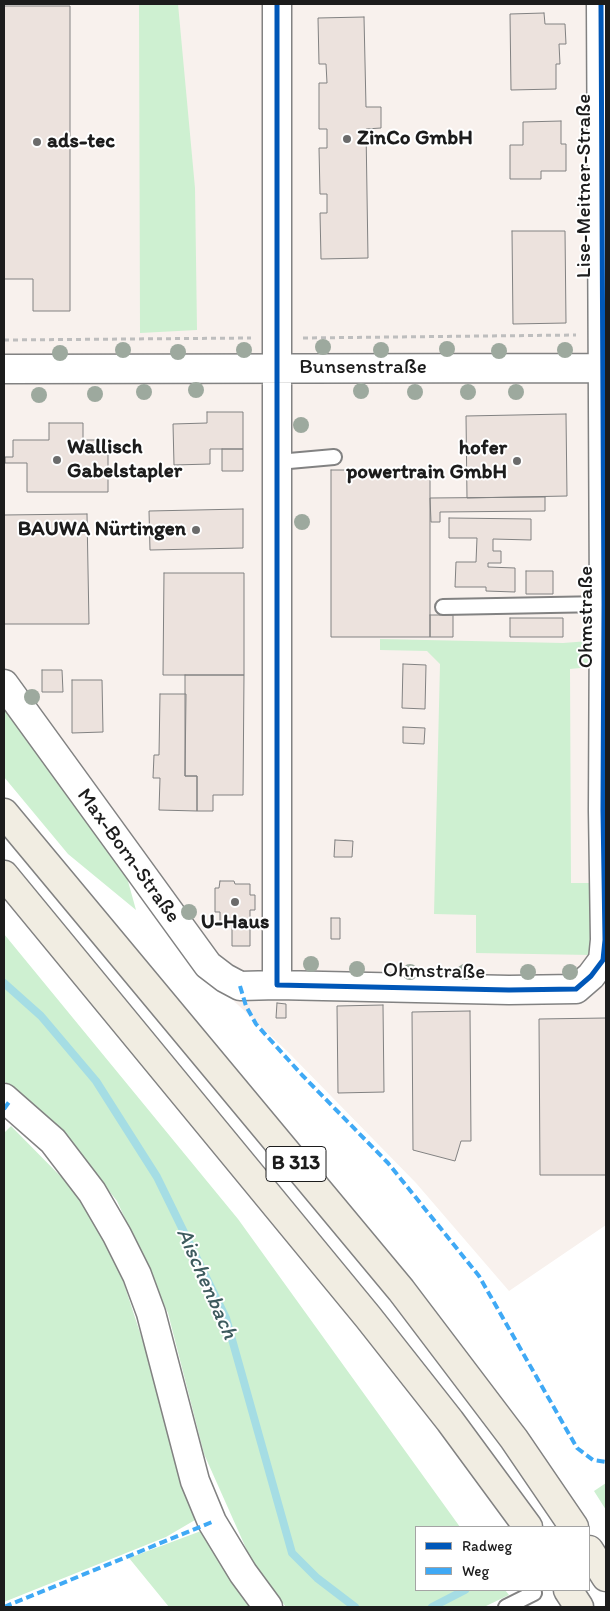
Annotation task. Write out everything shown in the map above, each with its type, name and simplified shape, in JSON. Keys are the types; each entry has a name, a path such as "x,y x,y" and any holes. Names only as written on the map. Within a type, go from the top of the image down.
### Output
{"highway":[{"name":"B 313","path":"4,813 401,1290 514,1439 573,1526"},
{"name":"B 313","path":"4,875 368,1317 450,1420 527,1526"},
{"path":"590,1552 606,1577"},
{"path":"569,1591 579,1607"}],"street":[{"path":"277,4 278,985"},
{"name":"Lise-Meitner-Straße","path":"601,4 602,368"},
{"name":"Bunsenstraße","path":"4,369 602,368"},
{"name":"Ohmstraße","path":"278,985 555,990 576,988 591,976 603,960 605,940 602,368"},
{"name":"Max-Born-Straße","path":"4,684 208,965 225,978 240,986 278,985"},
{"path":"4,1098 53,1141 92,1192 118,1235 137,1274 151,1313 195,1481 212,1522 243,1574 268,1607"}],"lane":[{"path":"278,462 334,457"},
{"path":"443,607 604,604"},
{"path":"506,1607 534,1593"}],"shaded area":[{"path":"4,4 606,4 606,1225 509,1291 416,1183 289,1053 220,988 4,717"}],"green space":[{"path":"139,4 178,4 195,188 197,330 140,333"},
{"path":"380,639 563,643 589,641 590,667 570,669 571,883 592,883 591,955 476,953 476,915 434,914 440,664 427,651 380,650"},
{"path":"4,705 121,856 136,910 68,854 4,777"},
{"path":"4,934 238,1219 459,1526 415,1526 415,1591 506,1591 509,1595 484,1607 286,1607 257,1573 204,1454 168,1313 117,1201 66,1137 4,1081"},
{"path":"11,1126 78,1194 113,1250 144,1345 179,1479 195,1520 166,1537 4,1602 4,1133"},
{"path":"606,1483 606,1510 594,1491"},
{"path":"201,1531 253,1607 169,1607 129,1558"}],"building":[{"name":"ads-tec","path":"4,6 70,6 70,311 33,311 33,279 4,279"},
{"path":"544,13 545,24 565,24 566,44 559,44 560,64 556,64 556,89 511,90 510,14"},
{"name":"ZinCo GmbH","path":"364,17 366,107 381,107 381,128 366,129 368,258 321,259 320,213 327,213 327,194 320,194 319,148 327,148 327,129 319,129 319,83 327,83 326,64 319,64 318,18"},
{"path":"561,121 561,144 566,144 566,171 541,171 541,179 510,179 510,145 523,145 523,122"},
{"path":"512,231 565,231 566,323 513,324"},
{"path":"207,412 243,412 243,449 210,449 210,464 174,465 173,424 207,423"},
{"name":"hofer powertrain GmbH","path":"566,414 567,496 467,498 466,416"},
{"name":"Wallisch Gabelstapler","path":"49,423 83,423 83,440 108,440 108,492 27,492 27,463 5,463 5,457 13,457 13,440 49,440"},
{"path":"222,449 243,449 243,471 222,471"},
{"path":"331,470 430,470 430,637 331,637"},
{"path":"545,497 545,511 440,512 440,522 431,522 430,498"},
{"name":"BAUWA Nürtingen","path":"243,509 243,548 150,550 149,511"},
{"path":"87,514 89,624 4,624 4,515"},
{"path":"449,518 531,519 531,540 493,539 493,551 501,551 501,563 488,563 488,567 515,568 515,592 486,591 486,587 455,587 456,562 476,562 477,538 449,538"},
{"path":"526,571 553,571 553,594 526,594"},
{"path":"164,573 244,573 244,675 163,675"},
{"path":"430,615 453,615 453,637 430,637"},
{"path":"510,618 563,618 563,637 510,637"},
{"path":"403,664 426,665 425,709 402,708"},
{"path":"42,670 62,670 63,692 42,692"},
{"path":"185,675 244,675 243,795 213,795 213,811 197,811 197,776 185,776"},
{"path":"72,680 102,680 103,732 72,733"},
{"path":"160,694 186,694 185,776 197,776 197,811 159,810 160,778 153,778 154,755 159,755"},
{"path":"403,727 425,728 424,744 403,743"},
{"path":"335,840 353,841 352,857 334,857"},
{"name":"U-Haus","path":"220,881 250,884 250,895 255,895 255,910 250,910 250,924 220,925 220,912 215,912 215,888 219,888"},
{"path":"331,918 340,918 340,939 331,939"},
{"path":"232,924 250,924 250,946 232,946"},
{"path":"277,1003 286,1004 286,1018 276,1018"},
{"path":"383,1005 384,1092 338,1093 337,1006"},
{"path":"470,1011 471,1141 461,1141 455,1161 413,1150 412,1012"},
{"path":"606,1018 606,1175 540,1175 539,1019"}],"waterway":[{"name":"Aischenbach","path":"4,983 41,1016 96,1081 157,1177 226,1318 292,1553 317,1578 355,1607"},
{"name":"Aischenbach","path":"432,1607 463,1591"}],"marked path":[{"path":"240,986 246,1006 256,1024 302,1075 388,1163 479,1276 577,1448 593,1460 606,1462"},
{"path":"4,1109 9,1102"},
{"path":"4,1607 212,1522"}],"cycle path":[{"path":"277,4 277,985 509,990 576,989 591,976 603,960 605,940 601,4"}],"place":[{"name":"ZinCo GmbH","path":"347,139"},
{"name":"ads-tec","path":"37,142"},
{"name":"Wallisch Gabelstapler","path":"57,460"},
{"name":"hofer powertrain GmbH","path":"517,461"},
{"name":"BAUWA Nürtingen","path":"196,530"},
{"name":"U-Haus","path":"235,902"}]}
